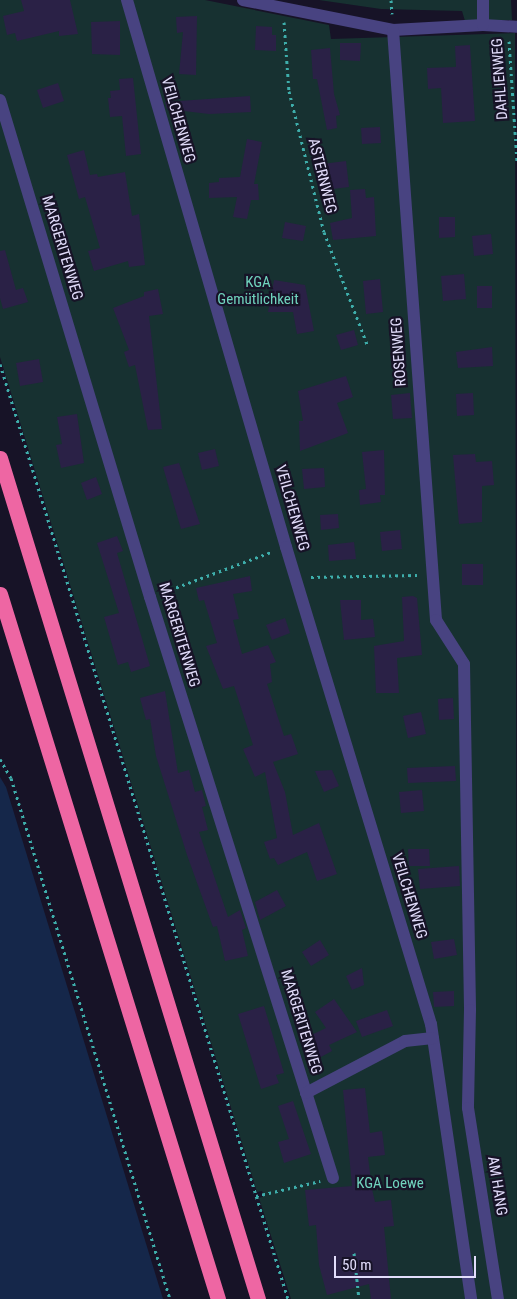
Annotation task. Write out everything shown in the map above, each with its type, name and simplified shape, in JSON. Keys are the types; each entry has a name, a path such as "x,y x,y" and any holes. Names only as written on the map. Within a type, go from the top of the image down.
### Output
{"highway":[{"path":"0,458 258,1299"},
{"path":"0,594 218,1299"}],"street":[{"name":"VEILCHENWEG","path":"127,0 286,547 431,1024 471,1299"},
{"path":"243,0 393,30 483,24 513,26"},
{"path":"483,0 483,24"},
{"name":"ROSENWEG","path":"393,30 436,620 464,664"},
{"name":"MARGERITENWEG","path":"0,100 150,597 333,1178"},
{"name":"AM HANG","path":"464,664 470,1010 468,1108 498,1299"},
{"path":"306,1093 405,1041 433,1038"}],"path":[{"name":"ASTERNWEG","path":"283,7 289,91 324,232 367,344"},
{"name":"DAHLIENWEG","path":"513,26 517,162"},
{"path":"0,364 288,1299"},
{"path":"150,597 286,547"},
{"path":"295,577 432,575"},
{"path":"0,760 11,778 170,1299"},
{"path":"256,1196 333,1178"},
{"path":"354,1253 359,1299"}],"green space":[{"name":"KGA Gemütlichkeit","path":"0,0 205,0 329,25 331,39 515,33 517,1299 291,1299 259,1198 264,1196 262,1191 257,1192 0,357"},
{"path":"319,0 511,0 512,20 465,21 462,11 381,9"}],"water":[{"path":"0,777 6,787 163,1299 0,1299"}],"building":[{"path":"21,0 70,0 78,34 59,36 59,31 17,41 15,33 7,35 3,16 24,11"},
{"path":"197,16 196,75 179,74 183,32 177,33 176,17"},
{"path":"120,21 120,55 92,54 91,22"},
{"path":"256,26 272,27 272,35 276,35 276,51 255,50"},
{"path":"340,43 361,43 360,61 340,60"},
{"path":"470,45 475,121 443,123 441,88 428,89 427,68 456,67 455,46"},
{"path":"330,48 334,94 340,115 336,116 337,128 327,130 317,79 313,79 311,50"},
{"path":"133,78 141,154 126,156 122,116 110,117 108,98 111,98 110,91 120,90 119,79"},
{"path":"58,83 64,101 43,108 37,90"},
{"path":"250,96 251,112 209,114 167,109 165,102"},
{"path":"380,127 381,143 362,144 361,128"},
{"path":"247,139 262,142 254,184 258,184 259,200 251,200 247,219 233,217 237,197 209,198 209,183 219,182 219,178 240,177"},
{"path":"84,150 90,175 97,174 98,177 125,172 132,216 139,214 145,265 129,267 128,261 94,271 88,251 100,248 85,197 79,199 67,155"},
{"path":"346,161 349,187 325,190 322,164"},
{"path":"365,189 366,198 374,197 376,236 333,240 330,223 352,218 350,190"},
{"path":"439,217 455,217 455,237 439,238"},
{"path":"285,222 306,226 303,241 282,238"},
{"path":"491,234 493,254 474,256 472,236"},
{"path":"5,250 16,290 23,288 28,302 3,309 0,298 0,251"},
{"path":"464,274 466,299 443,301 441,276"},
{"path":"380,279 383,312 366,314 363,281"},
{"path":"274,280 305,285 314,331 297,334 293,312 268,312"},
{"path":"477,286 492,286 492,308 477,308"},
{"path":"158,289 163,314 149,316 162,429 148,430 135,365 129,367 124,352 129,350 113,308 144,296 144,292"},
{"path":"354,330 358,345 341,350 336,335"},
{"path":"492,347 493,366 458,368 456,352"},
{"path":"39,359 43,382 20,386 16,363"},
{"path":"346,376 353,397 337,403 348,433 300,451 299,421 303,421 298,391"},
{"path":"410,393 412,418 393,419 391,395"},
{"path":"473,393 474,415 457,416 456,394"},
{"path":"77,414 84,463 61,468 56,445 62,444 57,417"},
{"path":"215,449 219,466 202,470 198,453"},
{"path":"384,450 385,495 380,495 381,502 360,505 359,490 366,489 362,452"},
{"path":"475,454 476,462 492,461 494,485 482,486 482,522 459,524 453,455"},
{"path":"179,463 200,524 181,529 163,467"},
{"path":"324,468 325,487 304,489 302,469"},
{"path":"96,477 102,494 87,500 81,483"},
{"path":"338,514 339,528 321,530 320,515"},
{"path":"400,530 402,549 382,551 380,532"},
{"path":"117,536 123,551 117,553 150,666 131,672 128,662 118,665 104,617 119,613 97,543"},
{"path":"354,542 356,559 329,561 328,545"},
{"path":"462,564 483,564 483,585 462,585"},
{"path":"250,576 252,591 233,594 239,619 233,620 242,654 268,645 276,662 270,664 272,682 267,684 284,736 291,734 298,754 273,762 285,792 293,835 319,823 337,874 317,881 307,852 278,865 274,858 270,859 264,842 277,838 265,772 255,777 243,749 253,745 234,686 223,689 206,646 217,643 204,600 199,601 196,588"},
{"path":"413,596 417,598 422,655 397,658 399,693 376,693 374,646 404,641 402,597"},
{"path":"340,600 361,600 361,620 373,619 375,637 344,640"},
{"path":"285,618 290,633 272,640 266,625"},
{"path":"165,691 178,773 189,770 195,792 202,790 206,806 202,807 208,830 199,832 228,917 240,910 246,928 242,930 248,956 225,961 217,926 213,927 187,855 156,756 150,719 146,720 140,698"},
{"path":"453,698 454,719 439,720 438,699"},
{"path":"421,712 426,734 408,738 403,716"},
{"path":"455,766 456,781 408,783 407,768"},
{"path":"332,770 339,786 324,792 315,771"},
{"path":"422,790 424,811 401,813 399,792"},
{"path":"408,849 429,849 430,866 409,866"},
{"path":"459,866 460,886 420,889 418,869"},
{"path":"277,890 286,906 260,920 255,902"},
{"path":"454,939 457,955 434,959 431,942"},
{"path":"320,940 329,955 311,966 302,952"},
{"path":"362,968 364,985 352,990 346,976"},
{"path":"454,991 454,1006 434,1007 433,992"},
{"path":"334,999 357,1032 329,1045 332,1051 317,1059 305,1038 326,1028 315,1012"},
{"path":"264,1006 284,1073 276,1075 279,1083 261,1089 238,1014"},
{"path":"387,1010 393,1026 362,1037 356,1021"},
{"path":"365,1088 370,1133 382,1131 385,1155 368,1157 375,1202 391,1200 394,1226 384,1227 391,1299 371,1299 369,1284 327,1295 319,1265 316,1225 309,1226 305,1190 352,1186 343,1090"},
{"path":"293,1101 311,1154 284,1163 278,1142 289,1139 278,1106"}],"park label":[{"name":"KGA Loewe","path":"390,1184"}]}
